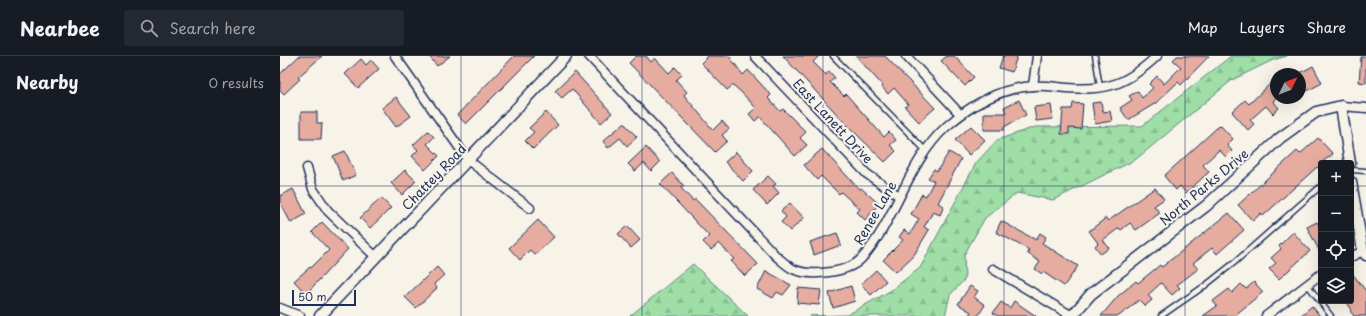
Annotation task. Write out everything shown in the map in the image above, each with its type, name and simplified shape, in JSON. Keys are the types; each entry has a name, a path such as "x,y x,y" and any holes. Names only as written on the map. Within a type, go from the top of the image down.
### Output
{"street":[{"path":"395,56 468,160 530,208"},
{"name":"Renee Lane","path":"589,56 776,256 793,269 809,273 829,272 843,269 861,259 880,232 915,166 939,134 960,114 997,94 1033,86 1087,89 1114,85 1144,68 1157,56"},
{"name":"East Lanett Drive","path":"755,56 867,174 899,196"},
{"path":"906,56 960,114"},
{"path":"1033,86 1037,56"},
{"name":"Chattey Road","path":"320,316 563,57"},
{"path":"1341,106 1350,160"},
{"name":"North Parks Drive","path":"1072,316 1090,294 1206,206 1280,138 1316,112 1341,106 1366,108"},
{"path":"307,168 313,188 328,211 376,257"},
{"path":"1354,196 1365,253 1354,256"},
{"path":"993,269 1072,316"},
{"path":"1266,316 1318,276"},
{"path":"280,308 300,316"}],"lane":[{"path":"833,56 926,151"},
{"path":"1095,56 1100,87"},
{"path":"1354,170 1366,171"},
{"path":"1162,316 1236,262 1318,189"},
{"path":"1307,284 1331,316"}],"green space":[{"path":"1231,56 1287,56 1273,60 1232,80 1135,160 1053,200 1017,193 985,218 964,255 965,279 950,295 945,316 810,316 847,315 890,291 920,268 976,163 997,140 1035,127 1142,126"},
{"path":"693,264 748,316 630,316"}],"building":[{"path":"299,56 322,56 298,77 300,79 284,94 280,90 280,74"},
{"path":"429,56 450,56 437,66"},
{"path":"514,56 534,56 466,124 457,115"},
{"path":"636,56 646,56 651,62 655,58 669,73 675,67 682,75 676,80 687,92 684,95 713,130 722,121 729,129 722,135 727,141 715,152 629,63"},
{"path":"708,56 729,56 743,75 748,70 771,95 768,98 780,111 783,109 806,132 800,138 807,145 795,156 760,117 755,121 749,114 756,108 733,85 727,90 701,63"},
{"path":"783,56 819,56 813,62 826,75 829,71 835,78 830,82 844,96 846,94 884,137 889,132 896,140 890,145 896,151 885,162 846,124"},
{"path":"856,56 885,56 935,108 919,122 905,107 908,104 894,88 888,94 882,87 883,86"},
{"path":"947,56 954,56 974,77 965,86 941,61"},
{"path":"1003,56 1017,56 1012,72 999,68"},
{"path":"1177,56 1209,56 1181,85 1178,82 1156,103 1128,120 1120,108 1132,100 1129,96 1138,91 1142,98 1153,88 1149,84 1157,76 1164,84 1181,67 1173,60"},
{"path":"1361,57 1366,57 1366,83 1359,82"},
{"path":"361,59 366,65 371,60 379,69 358,88 345,74"},
{"path":"1313,66 1322,83 1306,91 1306,70"},
{"path":"575,72 612,113 601,123 572,89 562,98 555,91"},
{"path":"1270,84 1270,104 1276,104 1279,108 1273,114 1266,106 1250,120 1254,124 1248,130 1232,112 1245,100 1249,104"},
{"path":"396,97 411,116 396,127 382,108"},
{"path":"1019,100 1026,115 1004,127 1004,130 984,130 984,113 1006,113 1004,107"},
{"path":"1101,102 1103,112 1110,111 1112,121 1095,124 1092,103"},
{"path":"1073,103 1083,104 1081,129 1069,128 1069,134 1061,134 1063,109 1072,109"},
{"path":"1051,105 1053,119 1036,121 1034,107"},
{"path":"301,112 317,112 317,123 322,123 321,139 301,139"},
{"path":"546,112 558,125 533,149 525,141 534,132 529,128"},
{"path":"624,123 637,137 627,146 620,138 608,148 603,141"},
{"path":"1220,125 1233,139 1227,145 1232,151 1226,157 1219,150 1203,165 1209,172 1186,193 1180,186 1176,190 1164,176"},
{"path":"971,126 985,140 969,155 955,140"},
{"path":"428,131 434,137 427,144 439,156 425,170 412,156 418,150 413,145"},
{"path":"1318,138 1333,154 1325,160 1318,160 1318,168 1317,167 1263,216 1261,213 1253,221 1238,205 1297,151 1300,154"},
{"path":"646,147 660,162 651,171 644,163 635,171 628,164"},
{"path":"822,149 859,189 861,188 879,204 865,220 857,212 860,209 841,192 839,194 821,176 817,180 804,165"},
{"path":"345,151 356,175 343,181 333,156"},
{"path":"736,152 753,171 743,181 725,162"},
{"path":"949,152 961,159 938,203 944,206 940,215 933,212 924,227 929,230 914,255 896,272 883,260 903,240 899,237 904,230 910,234 919,219 911,214 922,194 926,196 934,181 928,178 934,169 937,171"},
{"path":"405,170 416,181 402,195 391,183"},
{"path":"672,173 684,186 681,188 693,201 695,199 758,264 745,276 731,261 734,259 719,243 711,250 703,242 709,236 660,184"},
{"path":"768,176 776,184 773,186 779,193 767,205 753,190"},
{"path":"1155,188 1164,199 1154,206 1160,213 1136,230 1130,223 1121,230 1119,228 1103,240 1109,248 1101,254 1095,246 1098,243 1089,231 1106,218 1108,221"},
{"path":"293,189 306,214 291,223 280,202 280,196"},
{"path":"381,198 391,208 370,228 360,218"},
{"path":"790,203 804,218 790,231 781,222 786,217 781,211"},
{"path":"1229,213 1244,230 1217,254 1212,248 1193,263 1198,269 1177,285 1180,288 1172,295 1161,283 1148,295 1152,300 1145,306 1139,300 1119,316 1101,316 1118,296 1136,281 1138,283 1160,265 1162,267"},
{"path":"538,220 554,237 535,255 530,250 520,260 509,248"},
{"path":"1001,221 1036,240 1040,233 1046,237 1042,243 1078,266 1064,286 1043,272 1042,274 1035,269 1040,262 1027,253 1029,250 996,232"},
{"path":"322,222 348,249 306,294 294,281 310,267 311,268 329,250 312,232"},
{"path":"1317,222 1318,224 1318,248 1307,227"},
{"path":"627,226 640,240 631,248 618,234"},
{"path":"1293,232 1310,251 1279,279 1269,269 1276,263 1271,258 1281,249 1279,246"},
{"path":"837,233 841,245 814,255 810,242"},
{"path":"437,267 444,275 434,284 437,288 416,308 405,297"},
{"path":"876,270 886,281 871,295 861,284"},
{"path":"766,271 791,285 783,295 777,292 773,298 757,289"},
{"path":"1354,276 1366,291 1366,316 1354,316 1350,311 1352,310 1348,304 1354,304"},
{"path":"1254,282 1263,292 1234,316 1203,316 1217,306 1213,301 1229,289 1232,293 1241,284 1246,289"},
{"path":"851,286 855,301 833,308 829,293"},
{"path":"970,286 978,291 974,297 985,305 978,316 968,316 971,312 958,304"},
{"path":"798,288 821,290 819,305 797,303"},
{"path":"1014,301 1036,316 998,316 993,313 1001,302 1010,308"},
{"path":"1312,306 1320,316 1300,316"}]}
